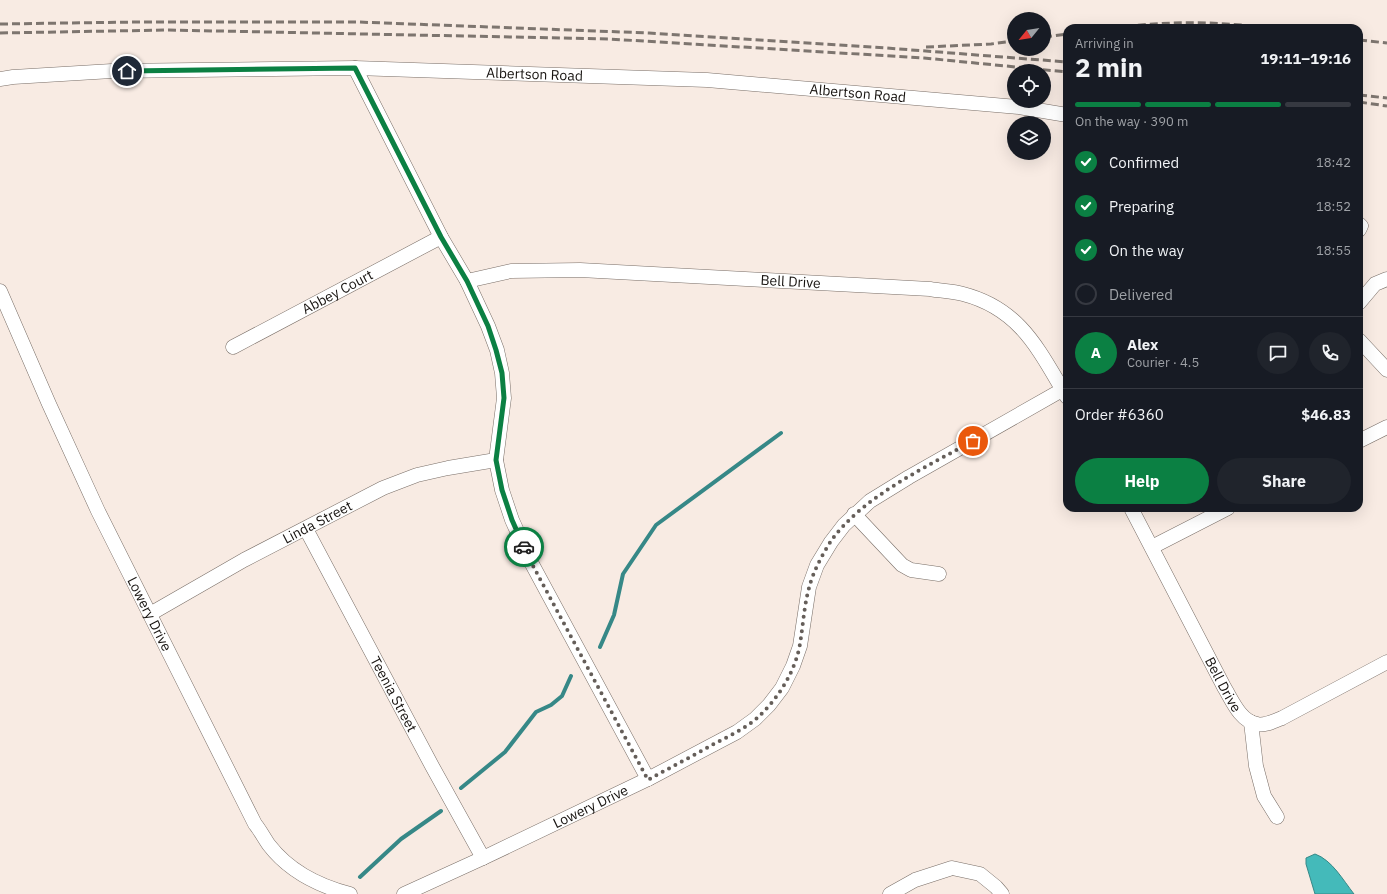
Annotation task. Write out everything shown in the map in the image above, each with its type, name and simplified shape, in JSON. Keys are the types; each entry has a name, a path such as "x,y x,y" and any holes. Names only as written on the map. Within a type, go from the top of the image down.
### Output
{"street":[{"name":"Albertson Road","path":"0,79 112,71 355,68 707,80 1019,107 1063,114"},
{"path":"355,68 441,237 467,281 488,326 502,373 504,398 496,460 502,490 512,520 532,564 648,780"},
{"name":"Abbey Court","path":"233,347 441,237"},
{"name":"Bell Drive","path":"467,281 511,271 580,270 930,289 963,294 979,299 997,308 1026,332 1043,356 1063,391"},
{"path":"1363,298 1375,284 1387,278"},
{"name":"Lowery Drive","path":"0,291 49,404 95,504 256,824 268,844 278,856 302,874 329,888 350,894"},
{"path":"1363,344 1387,370"},
{"name":"Lowery Drive","path":"404,894 648,780 737,732 755,719 769,706 782,688 793,666 800,646 809,587 817,565 831,542 854,514 870,501 909,477 1063,395"},
{"path":"1363,439 1387,426"},
{"name":"Linda Street","path":"150,614 244,560 383,488 417,475 496,460"},
{"name":"Bell Drive","path":"1133,512 1236,707 1247,720 1258,725 1271,723 1387,662"},
{"path":"1152,547 1220,512"},
{"path":"854,514 902,565 911,570 939,574"},
{"name":"Teenia Street","path":"306,529 432,766 483,858"},
{"path":"1251,722 1256,766 1264,796 1277,817"},
{"path":"890,894 915,880 952,868 980,874 1002,894"}],"water":[{"path":"1315,854 1327,861 1332,866 1354,894 1315,894 1306,864 1306,858"}],"waterway":[{"path":"600,647 614,615 623,574 656,525 781,433"},
{"path":"461,788 505,752 536,712 551,705 562,696 571,676"},
{"path":"360,877 401,839 441,811"}],"railway":[{"path":"0,24 137,22 358,22 649,33 887,48 1063,62"},
{"path":"1152,24 1229,24"},
{"path":"0,33 169,30 609,39 924,58 1063,72"},
{"path":"1051,36 1063,35"},
{"path":"1363,40 1387,43"},
{"path":"926,47 1007,42"},
{"path":"1363,95 1387,98"},
{"path":"1363,103 1387,106"}],"way so far":[{"path":"524,547 648,780 737,732 755,719 769,706 782,688 793,666 800,646 809,587 817,565 831,542 844,525 854,514 870,501 973,441"}],"route":[{"path":"127,71 355,68 441,237 467,281 488,326 502,373 504,398 496,460 502,490 512,520 524,547"}]}
